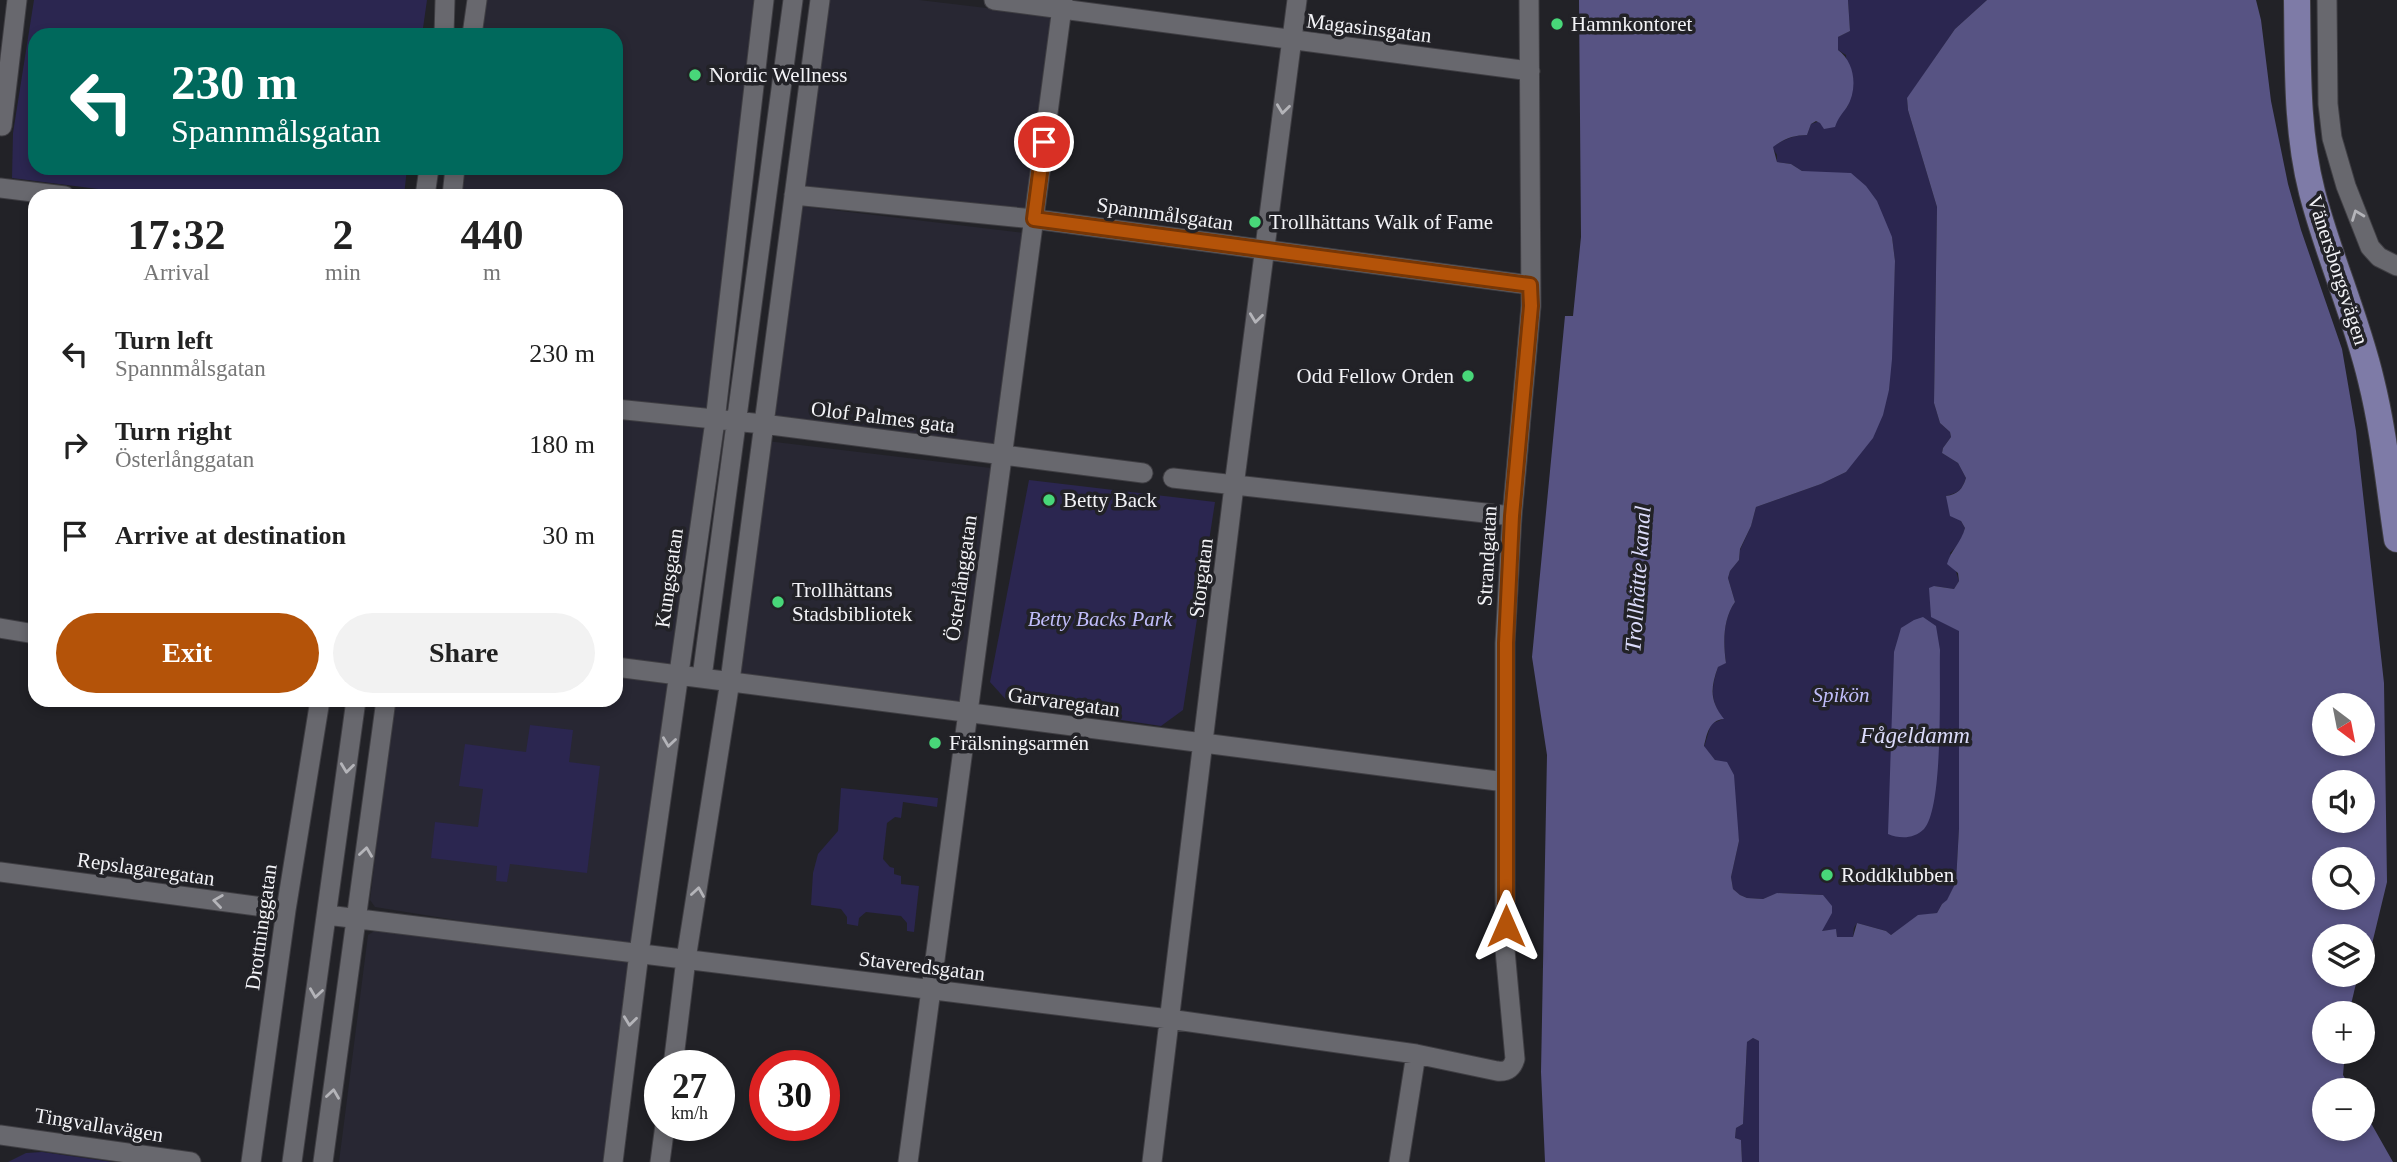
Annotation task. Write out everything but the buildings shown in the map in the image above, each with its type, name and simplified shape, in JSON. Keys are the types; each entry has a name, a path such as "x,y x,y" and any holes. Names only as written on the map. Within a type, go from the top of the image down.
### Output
{"main road":[{"name":"Vänersborgsvägen","path":"2297,0 2299,98 2310,180 2372,383 2397,539"}],"street":[{"path":"2,126 7,24 17,0"},
{"path":"444,28 446,0"},
{"path":"473,28 477,0"},
{"name":"Kungsgatan","path":"613,1162 639,953 715,421 764,0"},
{"path":"702,677 793,0"},
{"path":"675,1050 686,959 730,681 820,0"},
{"name":"Magasinsgatan","path":"994,0 1062,4 1292,41 1530,71"},
{"name":"Storgatan","path":"1152,1162 1234,486 1297,0"},
{"name":"Strandgatan","path":"1508,1070 1515,1059 1506,950 1506,643 1512,516 1531,306 1529,0"},
{"path":"2327,0 2328,104 2332,138 2346,186 2370,247 2379,257 2397,266"},
{"name":"Österlånggatan","path":"908,1162 1062,4"},
{"path":"0,188 28,191"},
{"name":"Spannmålsgatan","path":"794,195 1034,219 1530,285"},
{"name":"Olof Palmes gata","path":"623,410 1143,473"},
{"path":"1173,478 1512,516"},
{"path":"0,628 28,633"},
{"name":"Garvaregatan","path":"623,668 1505,782"},
{"name":"Drottninggatan","path":"251,1162 286,910 319,707"},
{"path":"292,1162 355,707"},
{"path":"323,1162 385,707"},
{"name":"Repslagaregatan","path":"0,872 286,910"},
{"name":"Staveredsgatan","path":"327,915 1168,1019 1416,1054 1497,1072 1508,1070"},
{"path":"1399,1162 1416,1054"},
{"name":"Tingvallavägen","path":"0,1135 191,1162"},
{"path":"660,1162 663,1141"}],"shaded area":[{"path":"486,0 757,0 713,414 623,407 623,189 462,189 464,175 623,175 623,28 483,28"},
{"path":"826,0 919,0 1054,16 1027,210 804,187"},
{"path":"799,206 1024,233 994,444 775,419"},
{"path":"623,419 706,429 672,667 623,662"},
{"path":"767,441 991,468 960,704 738,677"},
{"path":"623,678 672,685 637,943 629,948 375,907 370,900 393,707 623,707"},
{"path":"376,930 635,958 612,1162 339,1162 368,935"}],"green space":[{"path":"34,0 427,0 423,28 30,28"},
{"name":"Spikön","path":"1848,0 1987,0 1955,29 1907,99 1937,207 1934,403 1940,423 1950,432 1951,437 1942,453 1958,463 1966,478 1959,490 1946,496 1965,528 1961,542 1950,553 1959,581 1954,589 1934,586 1959,630 1959,828 1956,882 1947,901 1937,913 1918,916 1891,935 1886,931 1857,923 1853,937 1837,937 1836,930 1821,931 1828,919 1823,895 1778,893 1763,899 1747,898 1733,889 1731,877 1739,841 1736,819 1715,760 1704,747 1711,724 1723,719 1714,700 1713,688 1718,667 1726,662 1725,631 1735,602 1728,578 1739,560 1740,550 1756,507 1821,484 1846,472 1889,390 1895,261 1892,237 1802,171 1791,164 1777,162 1777,155 1772,147 1789,138 1807,135 1811,124 1839,115 1848,106 1846,55 1838,50 1838,37 1850,31"},
{"path":"28,38 28,175 406,175 405,189 98,189 12,178 13,133"},
{"name":"Betty Backs Park","path":"1029,480 1215,502 1183,710 1161,726 1009,703 990,682"},
{"path":"530,725 573,730 569,762 600,766 587,873 510,864 507,882 496,881 497,866 431,858 435,822 478,827 483,789 459,786 465,744 526,752"},
{"path":"841,788 938,798 937,807 903,802 901,818 895,817 887,823 883,859 894,868 894,874 901,876 901,884 919,886 914,932 907,931 907,923 901,916 866,912 859,918 858,926 847,924 847,917 841,909 811,905 813,873 818,854 838,831"},
{"path":"1753,1038 1759,1041 1759,1162 1742,1162 1741,1140 1735,1138 1736,1128 1743,1124 1747,1042"},
{"path":"42,1152 113,1162 8,1162 26,1153"}],"water":[{"name":"Trollhätte kanal","path":"1579,0 1848,0 1850,31 1838,37 1838,50 1848,61 1853,76 1853,92 1847,107 1835,127 1824,129 1816,121 1811,124 1807,135 1789,138 1773,147 1777,162 1791,164 1802,171 1851,173 1866,186 1877,201 1892,237 1895,261 1889,390 1883,415 1873,438 1846,472 1821,484 1756,507 1740,549 1739,560 1728,578 1735,602 1725,631 1726,663 1718,667 1713,688 1716,706 1724,719 1712,725 1704,746 1715,760 1727,762 1734,775 1739,841 1731,877 1733,889 1747,898 1763,899 1777,893 1823,895 1832,906 1832,913 1822,931 1836,929 1837,937 1853,937 1857,923 1886,931 1891,935 1918,915 1937,913 1956,882 1959,828 1959,631 1931,617 1929,588 1934,586 1954,589 1959,581 1958,573 1947,564 1965,528 1961,521 1950,516 1946,496 1959,491 1966,478 1958,463 1942,453 1951,437 1950,432 1940,423 1934,403 1937,207 1908,110 1907,98 1955,29 1987,0 2256,0 2271,101 2288,184 2342,349 2356,431 2384,683 2387,882 2375,932 2375,924 2312,924 2312,987 2355,987 2352,1001 2312,1001 2312,1064 2344,1064 2345,1078 2312,1078 2312,1141 2375,1141 2375,1130 2393,1162 1759,1162 1759,1041 1753,1038 1747,1042 1743,1124 1736,1128 1735,1138 1741,1140 1742,1162 1545,1162 1541,1072 1547,755 1532,657 1565,316 1573,316 1581,237"},
{"name":"Fågeldamm","path":"1923,617 1936,626 1940,650 1938,772 1935,797 1924,829 1916,835 1897,837 1888,834 1894,652 1901,628"}],"place":[{"name":"Hamnkontoret","path":"1557,24"},
{"name":"Nordic Wellness","path":"695,75"},
{"name":"Trollhättans Walk of Fame","path":"1255,222"},
{"name":"Odd Fellow Orden","path":"1468,376"},
{"name":"Betty Back","path":"1049,500"},
{"name":"Trollhättans Stadsbibliotek","path":"778,602"},
{"name":"Frälsningsarmén","path":"935,743"},
{"name":"Roddklubben","path":"1827,875"}],"route":[{"path":"1044,142 1034,219 1530,285 1531,306 1512,516 1506,643 1506,926"}]}
